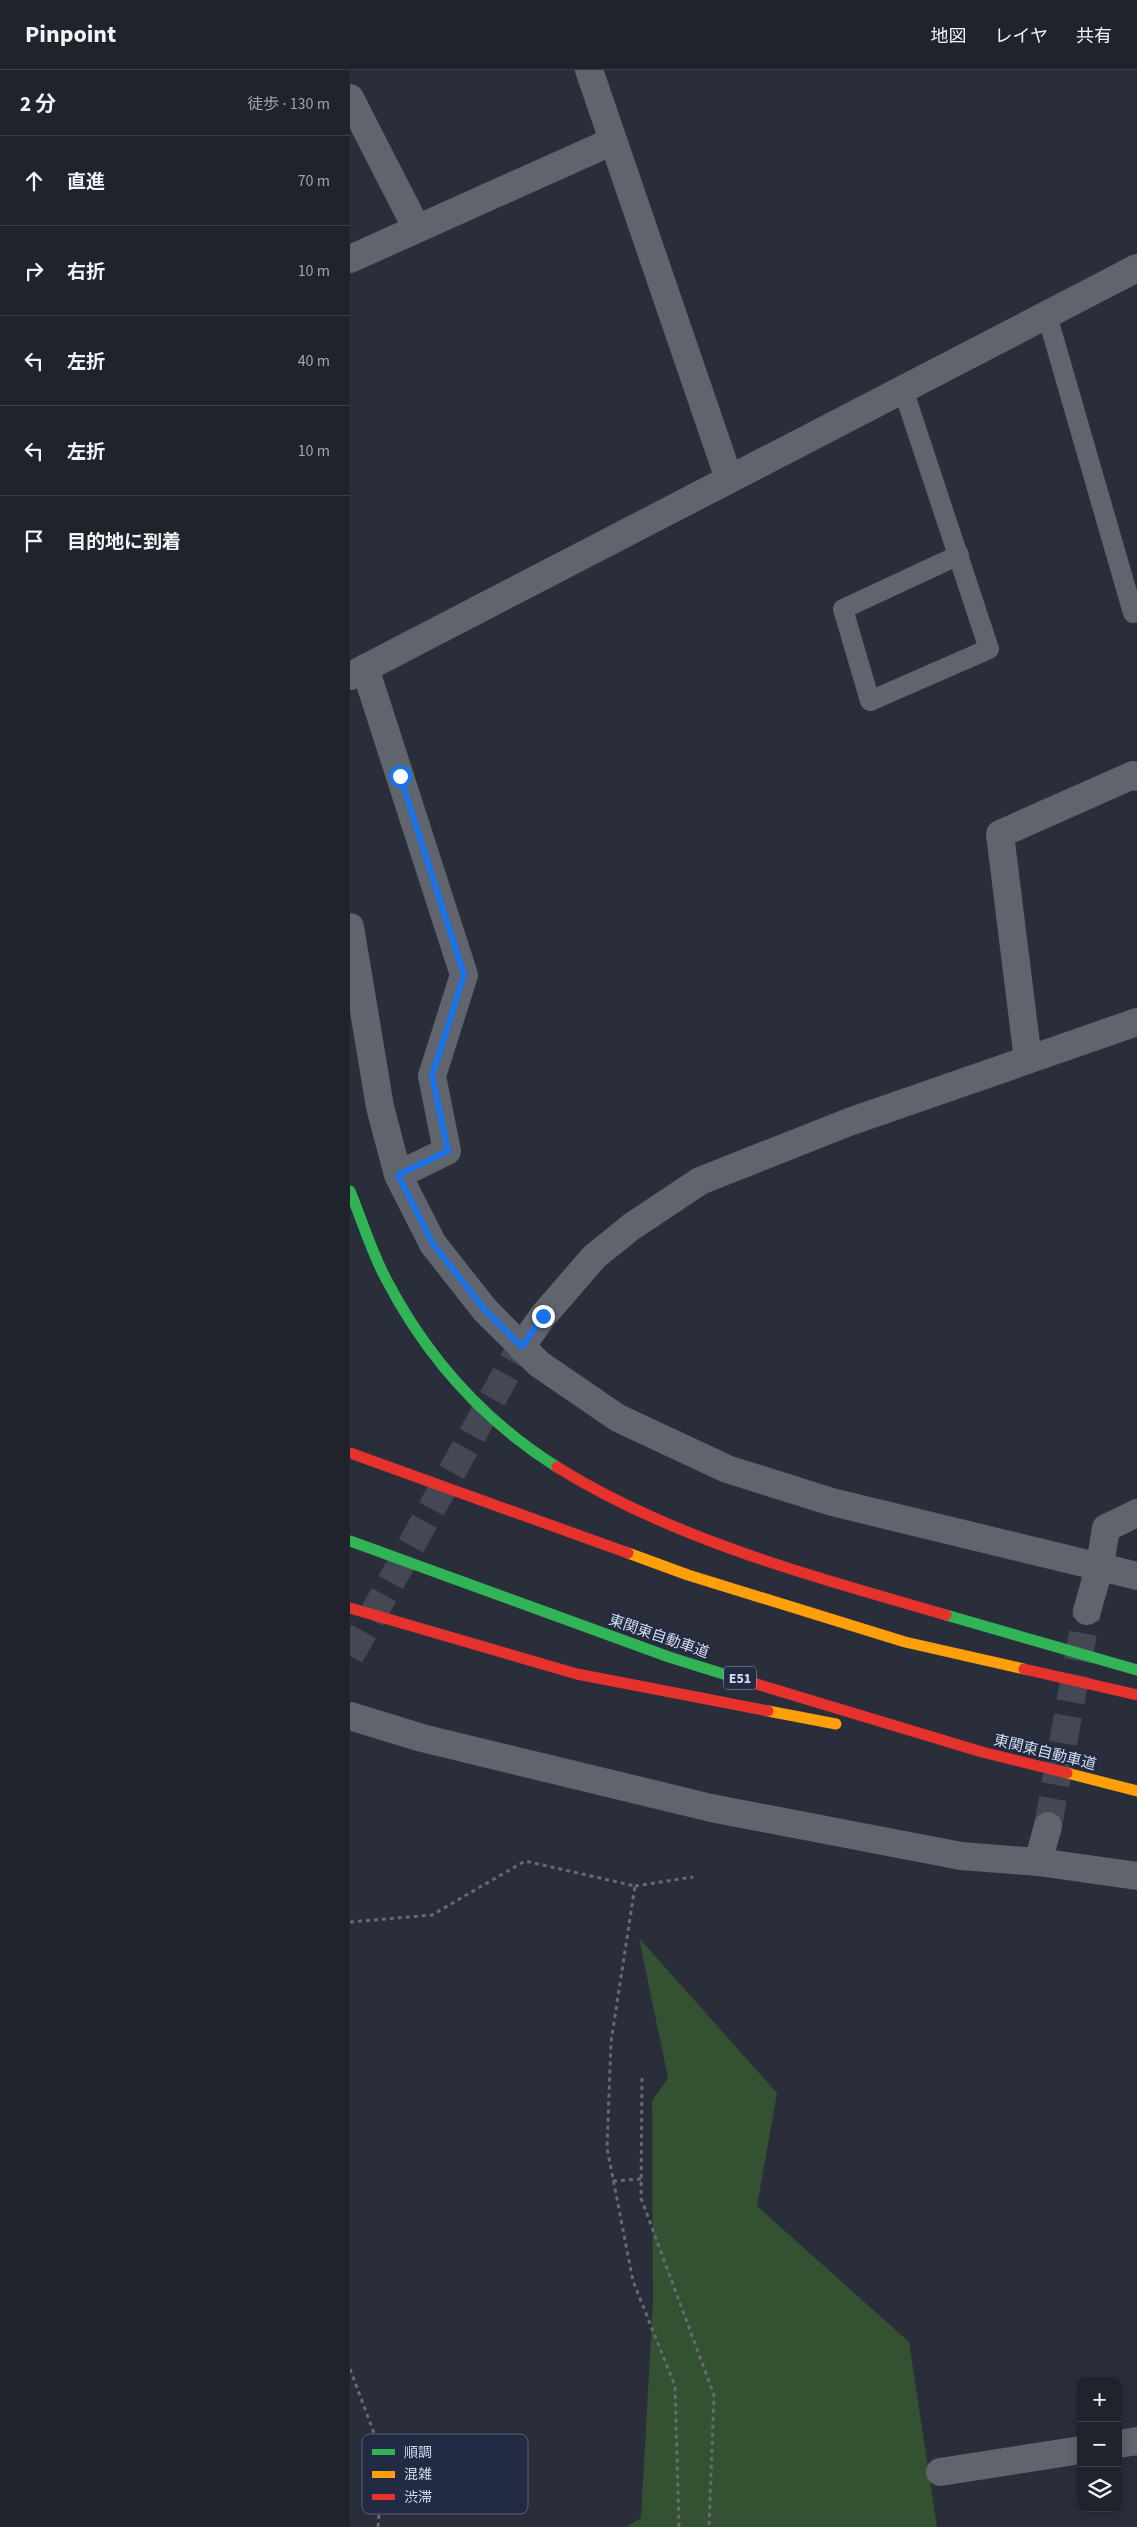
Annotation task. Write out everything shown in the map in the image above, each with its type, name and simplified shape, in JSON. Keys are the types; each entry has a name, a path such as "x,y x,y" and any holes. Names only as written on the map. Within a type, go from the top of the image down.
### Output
{"highway":[{"path":"350,1191 384,1278 421,1338 468,1396 524,1446 588,1486 670,1524 802,1573 1137,1670"},
{"path":"350,1453 688,1575 886,1636 1137,1695"},
{"name":"東関東自動車道","path":"350,1541 669,1657 982,1752 1137,1791"},
{"path":"350,1608 577,1674 847,1726"},
{"path":"866,1730 982,1752"}],"street":[{"path":"589,70 729,479"},
{"path":"350,98 417,229"},
{"path":"350,259 613,140"},
{"path":"398,1175 448,1151 432,1076 464,975 358,672 1137,268"},
{"path":"1028,1060 1000,834 1133,775 1137,778"},
{"path":"350,927 380,1107 398,1175 433,1244 485,1310 539,1364 618,1418 727,1469 832,1502 1100,1565 1137,1576"},
{"path":"522,1347 543,1316 594,1258 631,1227 700,1180 849,1122 1137,1022"},
{"path":"1087,1611 1100,1565 1106,1528 1137,1513"},
{"path":"350,1716 422,1738 711,1808 962,1856 1038,1862 1137,1876"},
{"path":"1038,1862 1048,1826"},
{"path":"1122,2443 1137,2441"},
{"path":"940,2472 1077,2451"}],"lane":[{"path":"1047,315 1133,613"},
{"path":"903,389 959,555 989,649 870,701 843,609 959,555"}],"path":[{"path":"350,1922 432,1915 525,1861 635,1886 693,1877"},
{"path":"635,1886 611,2042 607,2148 633,2281 675,2386 679,2527"},
{"path":"642,2078 641,2198 714,2395 709,2527"},
{"path":"613,2181 641,2179"},
{"path":"350,2369 374,2434"},
{"path":"378,2527 379,2514"}],"green space":[{"path":"639,1938 777,2093 757,2206 909,2342 937,2527 626,2527 641,2518 653,2300 652,2101 668,2078"}],"tunnel":[{"path":"350,1656 521,1347"},
{"path":"1048,1826 1087,1611"}],"traffic: fast":[{"path":"350,1191 386,1279 419,1334 438,1360 481,1408 530,1449 557,1467"},
{"path":"350,1541 669,1657 733,1677"},
{"path":"946,1615 1137,1670"}],"traffic: slow":[{"path":"628,1553 688,1575 905,1642 1024,1669"},
{"path":"768,1711 836,1724"},
{"path":"1067,1773 1137,1791"}],"traffic: jam":[{"path":"350,1453 628,1553"},
{"path":"557,1467 602,1493 649,1516 697,1536 796,1571 946,1615"},
{"path":"350,1608 577,1674 768,1711"},
{"path":"1024,1669 1137,1695"},
{"path":"733,1677 982,1752 1067,1773"}],"route":[{"path":"400,776 464,975 432,1076 448,1151 398,1175 433,1244 485,1310 522,1347 543,1316"}]}
